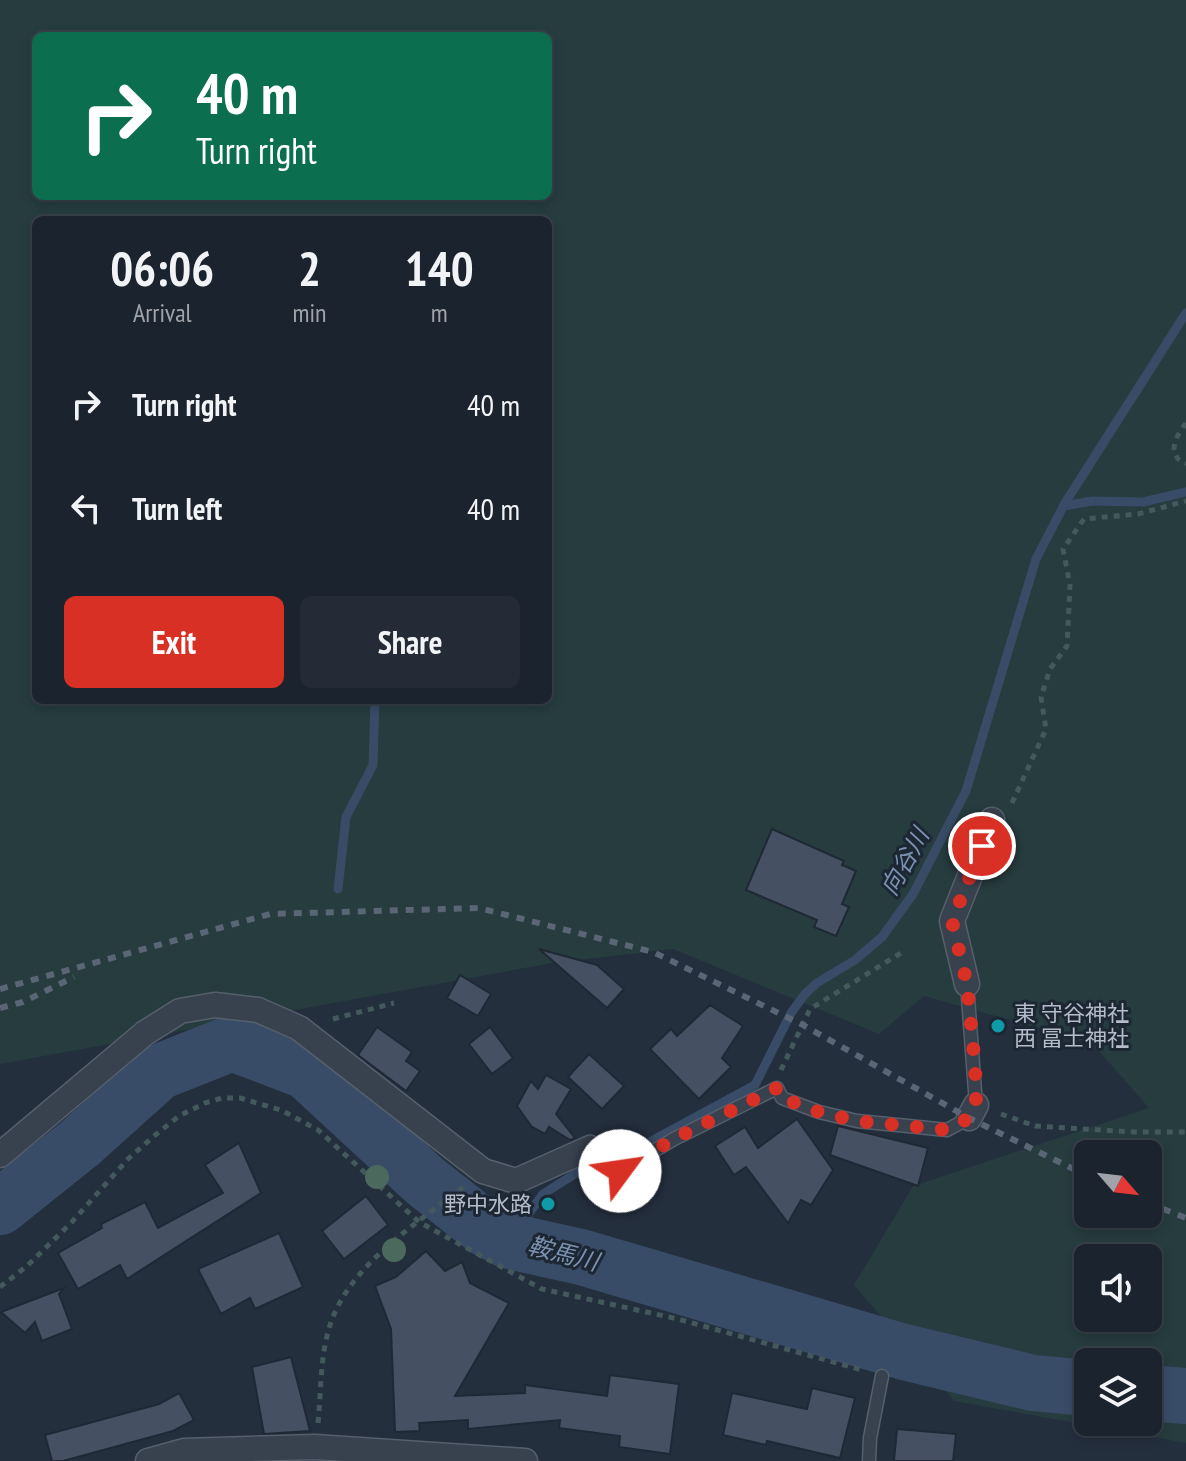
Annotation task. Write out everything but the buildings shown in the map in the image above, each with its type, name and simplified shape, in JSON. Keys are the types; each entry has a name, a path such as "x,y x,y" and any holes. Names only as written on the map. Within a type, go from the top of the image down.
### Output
{"street":[{"path":"967,984 952,921 992,820"},
{"path":"0,1155 145,1033 180,1011 215,1005 258,1010 299,1028 483,1171 516,1181 590,1148 605,1160"},
{"path":"148,1461 184,1451 315,1447 525,1461"}],"lane":[{"path":"605,1160 620,1171 674,1139 777,1088 782,1098 819,1112 857,1121 947,1130 972,1112 977,1096 967,984"},
{"path":"869,1461 870,1438 882,1376"}],"path":[{"path":"1186,423 1174,438 1174,452 1179,462 1186,464"},
{"path":"1014,798 1046,729 1041,697 1050,669 1067,646 1070,585 1063,549 1084,519 1138,514 1186,501"},
{"path":"777,1079 810,1009 901,953"},
{"path":"299,1028 394,1003"},
{"path":"0,1287 27,1266 70,1224 128,1159 179,1116 222,1098 251,1100 299,1119 343,1151 422,1220 542,1289 678,1319 882,1376"},
{"path":"972,1112 1035,1126 1186,1132"},
{"path":"315,1447 323,1355 338,1306 372,1261 465,1185"}],"green space":[{"path":"0,0 1186,0 1186,1443 1147,1436 1162,1436 1162,1348 1074,1348 1074,1423 954,1401 854,1285 913,1186 1149,1108 1092,1043 924,996 879,1034 673,949 552,963 0,1064"}],"waterway":[{"name":"向谷川","path":"509,1241 543,1194 589,1165 646,1144 755,1085 791,1013 805,994 855,960 882,937 913,894 966,791 1036,559 1065,503 1186,313"},
{"path":"1064,506 1092,501 1143,502 1186,492"},
{"path":"338,889 346,817 373,765 375,704"},
{"name":"鞍馬川","path":"0,1207 80,1143 159,1072 232,1043 306,1071 425,1181 486,1229 509,1241 581,1257 904,1352 1033,1383 1074,1387"},
{"name":"鞍馬川","path":"1162,1394 1186,1396"}],"railway":[{"path":"0,989 270,914 479,908 653,952 801,1024 969,1118 1074,1169"},
{"path":"0,1008 23,1002 74,977"},
{"path":"1162,1209 1186,1218"}],"place":[{"name":"東 守谷神社 西 冨士神社","path":"998,1026"},
{"name":"野中水路","path":"548,1204"}],"route":[{"path":"620,1171 674,1139 777,1088 782,1098 819,1112 857,1121 947,1130 969,1118 977,1096 973,1045 967,984 952,921 982,846"}]}
